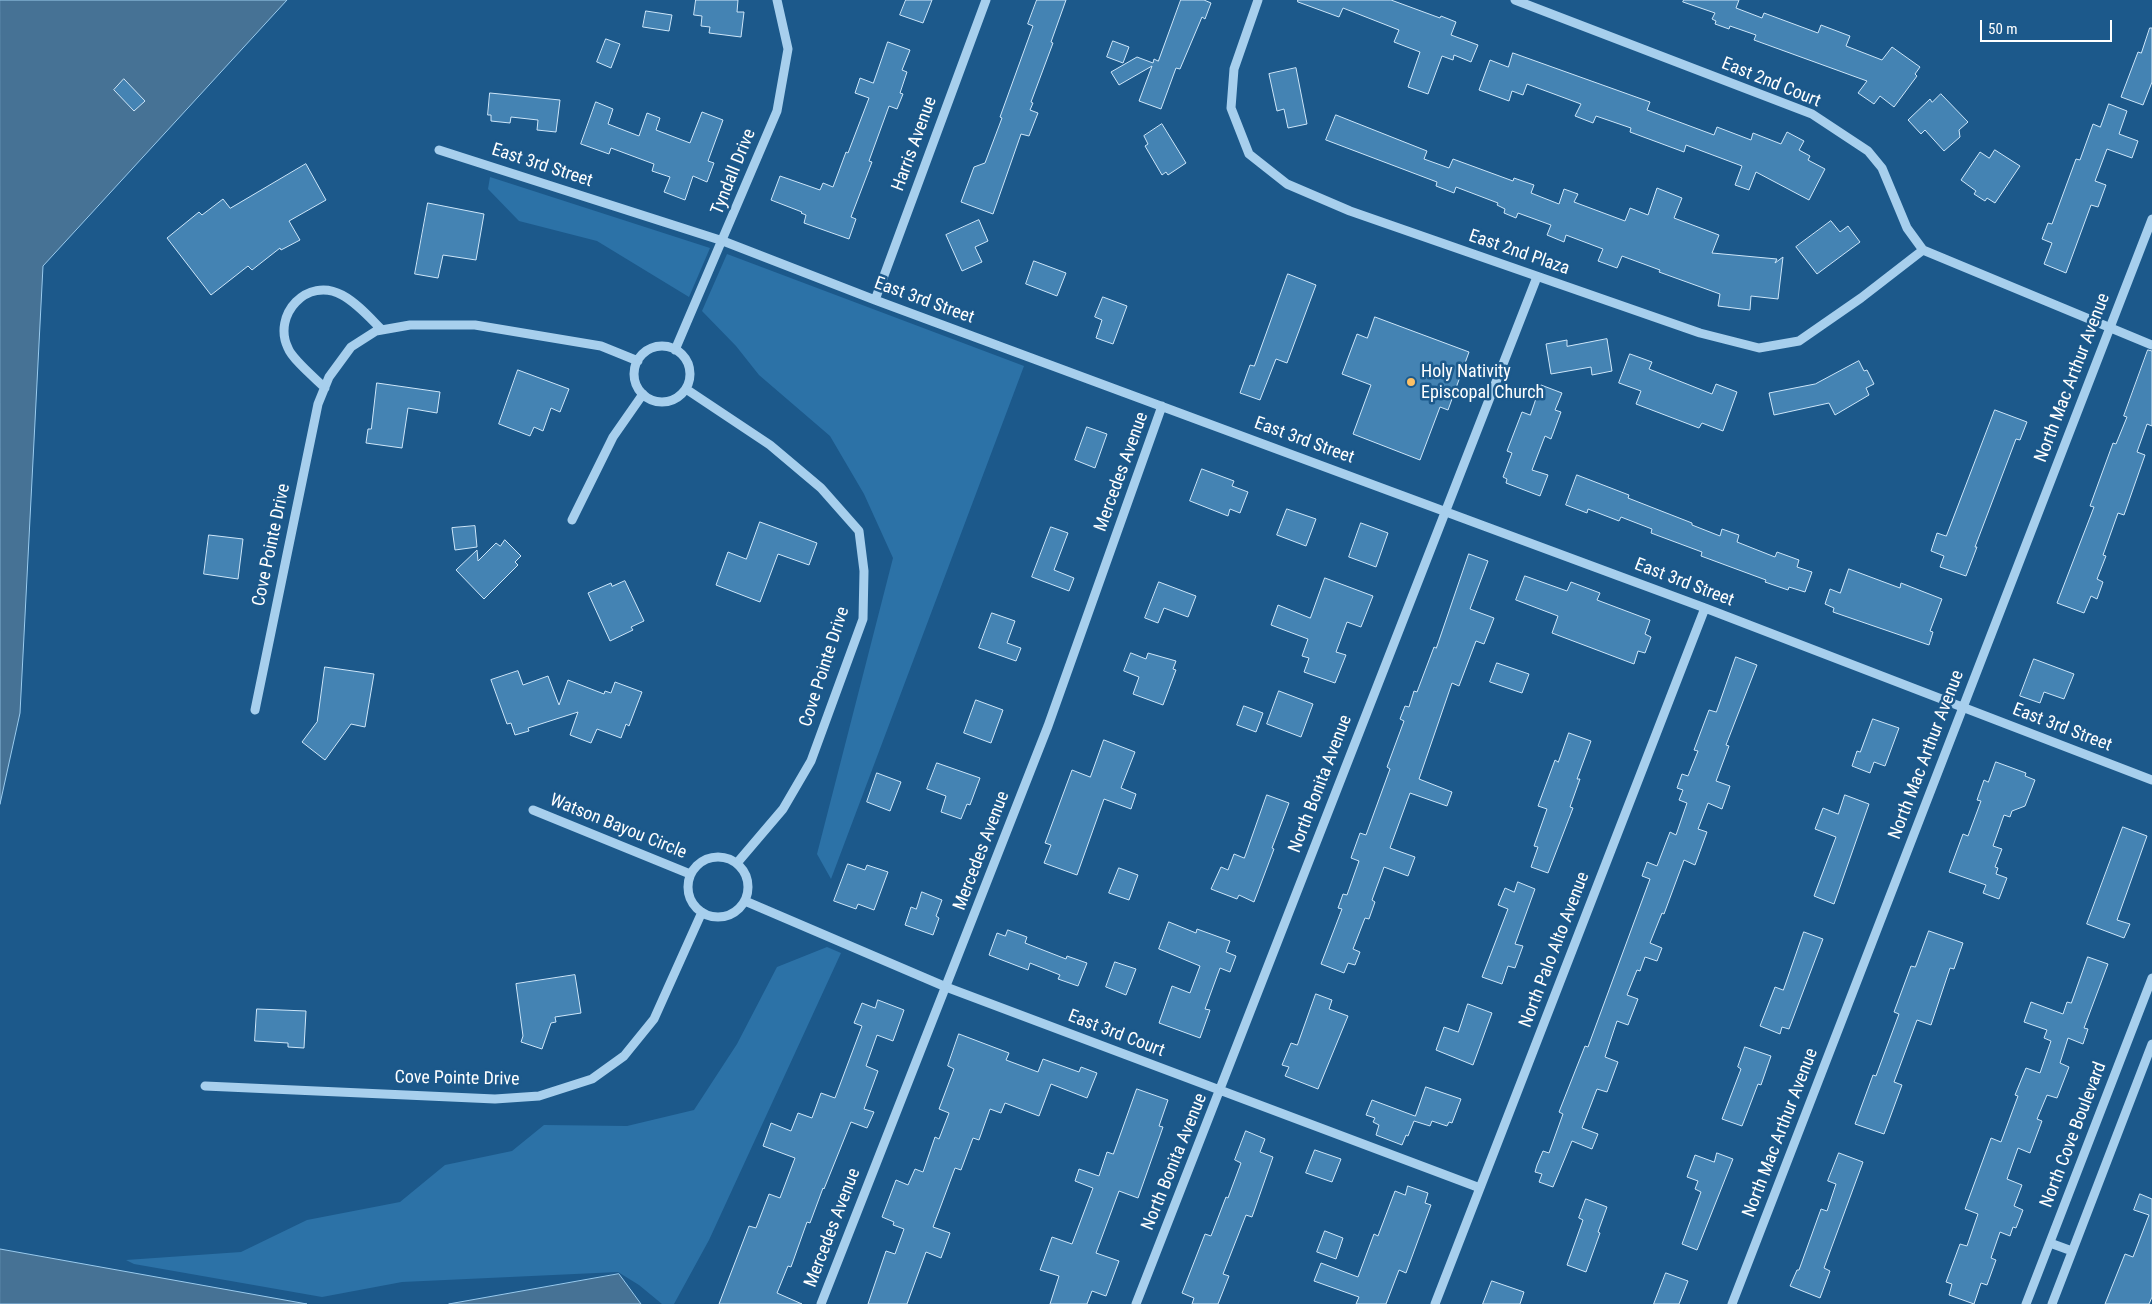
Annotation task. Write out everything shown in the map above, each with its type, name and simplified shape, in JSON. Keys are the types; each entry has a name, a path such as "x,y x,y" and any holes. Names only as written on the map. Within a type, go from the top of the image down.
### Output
{"street":[{"name":"Tyndall Drive","path":"676,350 777,111 788,50 777,0"},
{"name":"Harris Avenue","path":"875,300 986,0"},
{"name":"East 2nd Plaza","path":"1258,0 1234,69 1231,108 1249,154 1287,184 1341,208 1700,333 1759,348 1799,342 1862,298 1923,250"},
{"name":"East 2nd Court","path":"1514,0 1812,114 1868,150 1878,162 1907,228 1923,250"},
{"name":"East 3rd Street","path":"439,150 723,241 875,300 1705,608 2152,780"},
{"name":"North Mac Arthur Avenue","path":"1732,1304 2152,218"},
{"path":"1923,250 2109,329 2152,345"},
{"name":"North Bonita Avenue","path":"1136,1304 1537,276"},
{"path":"324,388 288,350 282,331 288,311 299,298 317,289 341,294 360,308 382,330"},
{"name":"Cove Pointe Drive","path":"254,710 318,404 329,377 351,347 382,330 410,325 475,324 601,346 638,361"},
{"path":"658,347 676,350 688,363 690,371 686,389 673,400 655,401 643,394 635,382 634,372 638,361 649,350 658,347"},
{"name":"Cove Pointe Drive","path":"686,389 770,445 821,488 859,531 864,571 863,619 811,761 783,809 737,863"},
{"path":"572,520 613,437 643,394"},
{"name":"Mercedes Avenue","path":"821,1304 1048,726 1162,406"},
{"name":"North Palo Alto Avenue","path":"1435,1304 1705,608"},
{"name":"Watson Bayou Circle","path":"534,810 690,874"},
{"path":"713,856 723,856 737,863 747,876 749,886 744,901 734,913 715,917 702,912 691,902 688,892 690,874 703,860 713,856"},
{"name":"East 3rd Court","path":"744,901 946,986 1480,1188"},
{"name":"Cove Pointe Drive","path":"205,1086 495,1099 538,1096 592,1079 624,1056 654,1019 702,912"},
{"name":"North Cove Boulevard","path":"2026,1304 2152,978"},
{"path":"2052,1304 2152,1044"},
{"path":"2050,1243 2072,1251"}],"shaded area":[{"path":"0,0 287,0 43,266 20,713 0,804"},
{"path":"490,177 710,248 689,297 597,241 519,221 488,189"},
{"path":"727,254 1024,366 831,879 817,854 893,558 864,494 830,436 759,375 736,346 702,311"},
{"path":"827,947 841,953 709,1240 674,1304 662,1304 639,1285 618,1272 402,1282 322,1297 134,1264 126,1260 241,1252 307,1220 400,1202 445,1165 512,1151 544,1125 627,1126 694,1110 737,1044 777,967"},
{"path":"0,1249 307,1304 0,1304"},
{"path":"619,1274 641,1304 449,1304"}],"building":[{"path":"696,0 738,0 737,12 744,12 741,37 709,33 710,27 701,26 702,16 694,15"},
{"path":"906,0 932,0 923,23 900,15"},
{"path":"1037,0 1066,0 1051,42 1053,43 1031,102 1033,103 1030,110 1038,113 1029,136 1021,134 993,214 961,202 974,167 985,163 1002,118 1000,117 1033,26 1028,24"},
{"path":"1181,0 1204,0 1211,3 1205,19 1202,17 1180,69 1176,68 1161,109 1139,101 1152,66 1119,85 1111,72 1137,57 1153,63 1154,59 1158,61"},
{"path":"1298,0 1391,0 1456,22 1451,35 1478,45 1471,62 1454,55 1453,60 1442,56 1428,94 1408,87 1420,52 1394,42 1399,30 1343,8 1339,17 1298,2"},
{"path":"1684,0 1739,0 1736,8 1762,18 1764,13 1818,33 1821,25 1850,36 1846,46 1882,60 1892,47 1920,67 1915,74 1917,76 1894,107 1880,96 1874,104 1858,93 1867,81 1754,40 1756,35 1730,26 1729,29 1715,24 1716,21 1712,19 1715,13 1683,2"},
{"path":"646,11 672,15 669,31 643,27"},
{"path":"2150,28 2152,28 2152,82 2143,105 2121,97 2138,52 2141,53"},
{"path":"606,39 620,44 611,68 597,62"},
{"path":"1113,41 1129,47 1123,63 1107,57"},
{"path":"888,42 910,50 902,70 907,72 900,93 903,94 897,109 889,106 869,161 872,162 851,217 856,219 849,239 804,223 806,215 802,212 771,200 780,176 820,190 823,183 833,187 869,98 855,93 860,78 873,83"},
{"path":"1513,53 1650,102 1647,110 1714,135 1717,127 1751,140 1753,133 1781,144 1787,132 1804,141 1799,150 1810,156 1808,160 1825,169 1809,200 1756,172 1749,190 1735,185 1742,166 1686,145 1684,152 1630,132 1631,128 1596,116 1593,123 1575,116 1581,104 1527,84 1523,95 1512,91 1509,101 1479,90 1490,60 1508,67"},
{"path":"1296,68 1307,124 1288,128 1284,109 1277,111 1269,74"},
{"path":"124,79 145,101 134,111 114,90"},
{"path":"490,93 560,100 556,132 537,130 538,120 511,117 510,123 491,121 491,115 488,115"},
{"path":"1941,94 1968,122 1959,130 1960,137 1944,151 1925,130 1921,134 1908,120 1930,99 1932,102"},
{"path":"596,102 613,109 608,124 639,136 647,113 660,118 656,130 690,143 702,112 723,120 708,161 714,163 707,182 693,176 685,200 664,192 670,177 652,171 654,164 611,148 609,154 581,144"},
{"path":"2109,104 2127,111 2119,134 2138,141 2132,158 2107,149 2095,181 2106,185 2098,207 2091,205 2066,273 2044,264 2052,243 2042,239 2048,223 2052,224 2076,159 2080,160 2093,124 2100,127"},
{"path":"1336,115 1427,151 1424,159 1449,168 1453,159 1513,181 1514,178 1534,185 1531,193 1559,204 1564,189 1578,194 1574,202 1625,221 1630,208 1648,215 1657,188 1682,198 1674,218 1719,235 1712,253 1777,259 1775,263 1783,257 1778,299 1751,296 1750,310 1718,306 1720,294 1659,272 1660,270 1622,256 1617,268 1598,261 1603,249 1566,235 1564,242 1547,235 1551,225 1518,213 1516,218 1504,213 1505,209 1497,205 1498,203 1456,187 1454,193 1436,186 1437,182 1326,140"},
{"path":"1162,124 1186,163 1168,175 1166,172 1162,175 1145,146 1148,144 1144,136"},
{"path":"1995,150 2020,166 1995,203 1987,198 1985,201 1974,194 1976,191 1961,180 1980,152 1989,158"},
{"path":"306,164 326,200 289,221 300,240 281,250 280,248 252,270 248,266 211,295 167,238 199,212 202,215 223,199 230,208"},
{"path":"428,203 484,214 476,260 443,255 438,278 415,274"},
{"path":"979,220 988,241 975,247 982,262 962,271 946,235"},
{"path":"1831,221 1840,232 1848,226 1860,242 1817,274 1796,247"},
{"path":"1034,261 1066,273 1057,296 1026,284"},
{"path":"1288,274 1316,285 1287,363 1276,359 1260,400 1240,393 1250,365 1254,366"},
{"path":"1103,297 1127,306 1113,344 1096,338 1102,320 1095,317"},
{"name":"Holy Nativity Episcopal Church","path":"1375,317 1469,352 1448,410 1440,407 1420,460 1353,434 1371,385 1342,374 1357,334 1367,338"},
{"path":"1607,339 1612,371 1592,375 1591,367 1551,374 1546,344 1567,340 1567,346"},
{"path":"2148,350 2152,351 2152,426 2147,424 2137,452 2145,455 2124,515 2118,513 2103,555 2106,556 2097,579 2103,582 2097,599 2091,596 2084,613 2057,603 2094,507 2090,506 2113,443 2116,444 2127,417 2124,416"},
{"path":"1630,354 1652,362 1649,369 1712,394 1716,384 1737,392 1723,431 1702,423 1699,428 1636,404 1641,391 1619,383"},
{"path":"1859,361 1864,371 1867,370 1874,384 1866,388 1869,395 1835,415 1829,403 1774,415 1769,393 1815,384"},
{"path":"518,370 569,389 560,412 551,408 543,431 534,427 530,436 499,424"},
{"path":"377,383 440,392 437,413 408,408 402,448 366,443 368,429 371,429"},
{"path":"1541,385 1562,393 1555,410 1561,412 1551,439 1545,436 1532,470 1548,475 1540,496 1506,483 1507,479 1503,477 1512,453 1507,451 1522,412 1530,415"},
{"path":"1995,410 2027,422 2020,440 2016,439 1966,576 1940,567 1944,556 1931,551 1937,533 1946,536"},
{"path":"1087,427 1107,434 1095,468 1075,460"},
{"path":"1202,469 1234,481 1232,486 1248,492 1240,513 1230,509 1228,516 1190,501"},
{"path":"1577,475 1629,495 1628,498 1720,536 1722,529 1739,535 1737,542 1775,557 1777,552 1799,560 1797,567 1812,572 1805,592 1789,587 1788,590 1701,556 1702,552 1651,533 1652,529 1621,517 1619,521 1588,509 1587,513 1566,505"},
{"path":"1287,509 1316,519 1306,546 1277,535"},
{"path":"760,522 817,543 809,565 778,554 760,602 716,585 728,552 746,559"},
{"path":"1361,523 1388,533 1376,567 1349,557"},
{"path":"475,526 477,547 455,550 452,528"},
{"path":"1051,527 1068,533 1054,570 1074,578 1069,591 1032,577"},
{"path":"209,535 243,539 238,579 204,574"},
{"path":"505,540 521,556 515,562 518,565 484,599 456,570 477,550 478,561 496,543 500,546"},
{"path":"1469,554 1488,561 1470,609 1494,618 1484,644 1476,641 1459,686 1452,683 1419,779 1452,792 1447,806 1410,793 1390,848 1415,857 1408,876 1384,867 1372,900 1375,902 1369,919 1365,918 1353,949 1360,952 1355,965 1348,963 1344,973 1321,964 1342,909 1338,908 1343,894 1347,895 1359,861 1351,858 1360,833 1366,835 1390,769 1387,767 1404,721 1400,719 1405,706 1409,707 1414,691 1417,692 1434,647 1436,648"},
{"path":"1849,569 1900,588 1901,583 1942,599 1930,631 1933,632 1929,645 1833,612 1834,608 1825,604 1830,589 1840,593"},
{"path":"1525,576 1567,591 1571,582 1600,593 1597,600 1650,620 1645,634 1651,637 1645,653 1638,651 1634,664 1552,633 1558,616 1516,600"},
{"path":"1325,578 1373,596 1361,627 1347,622 1336,652 1346,655 1335,683 1304,672 1309,658 1302,656 1308,639 1271,625 1278,605 1310,618"},
{"path":"625,581 644,621 631,627 633,630 610,641 588,593 611,583 612,586"},
{"path":"1159,582 1196,596 1188,617 1164,608 1158,623 1145,618"},
{"path":"992,613 1015,621 1007,643 1021,648 1016,661 979,648"},
{"path":"1131,653 1146,659 1148,653 1176,661 1173,669 1176,670 1163,705 1133,694 1139,677 1124,671"},
{"path":"1736,657 1757,665 1726,745 1729,746 1716,781 1730,786 1722,809 1708,803 1698,829 1707,832 1695,865 1684,860 1664,914 1662,913 1650,943 1662,948 1657,961 1645,957 1640,971 1637,970 1627,995 1638,999 1628,1025 1617,1021 1605,1057 1618,1062 1607,1092 1597,1089 1582,1128 1598,1134 1592,1149 1572,1141 1553,1187 1539,1182 1542,1174 1535,1172 1537,1165 1543,1151 1549,1153 1563,1114 1559,1112 1585,1046 1588,1047 1650,879 1642,876 1647,862 1657,866 1670,832 1676,835 1687,803 1679,800 1683,790 1677,788 1682,774 1688,776 1698,751 1694,750 1709,710 1716,712"},
{"path":"2034,659 2074,674 2064,699 2044,692 2040,703 2020,696"},
{"path":"1497,663 1529,674 1522,693 1490,682"},
{"path":"325,667 374,674 365,727 351,724 325,760 302,742 317,722"},
{"path":"518,671 523,685 548,676 559,705 568,680 604,694 605,691 611,693 615,682 642,692 629,726 626,724 621,738 597,729 591,743 570,735 578,712 528,728 529,731 515,735 511,723 507,724 491,680"},
{"path":"1279,691 1313,704 1301,737 1267,724"},
{"path":"976,700 1003,710 991,743 964,733"},
{"path":"1244,706 1263,713 1256,732 1237,725"},
{"path":"1873,719 1899,728 1885,766 1874,762 1870,773 1852,766 1857,751 1860,752"},
{"path":"1569,733 1591,741 1577,779 1580,779 1570,807 1573,808 1548,873 1531,867 1538,847 1534,846 1547,809 1538,806 1555,760 1558,762"},
{"path":"1104,740 1135,752 1121,788 1136,794 1131,809 1104,799 1077,875 1044,863 1051,845 1045,843 1072,770 1090,777"},
{"path":"1996,762 2026,773 2025,776 2035,780 2025,806 2012,811 2010,817 2004,815 1993,846 2002,849 1995,867 1998,868 1996,874 2007,878 1999,899 1983,893 1986,885 1949,872 1963,834 1968,836 1981,801 1977,800 1984,780 1988,782"},
{"path":"937,763 980,778 970,805 967,804 961,819 941,812 946,796 927,789"},
{"path":"877,773 901,782 890,811 867,802"},
{"path":"1267,795 1289,803 1254,902 1239,895 1237,899 1211,889 1221,867 1228,870 1234,854 1244,858"},
{"path":"1845,795 1869,804 1834,904 1814,896 1836,837 1815,829 1823,808 1838,814"},
{"path":"2123,827 2147,836 2117,920 2130,924 2124,938 2087,924"},
{"path":"848,864 865,870 867,865 888,872 874,910 858,904 856,909 834,901"},
{"path":"1119,868 1138,875 1129,900 1109,893"},
{"path":"1518,882 1535,889 1515,944 1523,946 1515,968 1508,966 1502,984 1482,977 1508,909 1498,905 1505,888 1514,892"},
{"path":"922,892 942,900 936,916 939,918 933,935 905,925 911,907 916,909"},
{"path":"1169,922 1196,933 1197,929 1230,941 1226,952 1236,956 1230,972 1220,968 1205,1009 1210,1010 1200,1038 1159,1023 1172,986 1190,993 1200,966 1159,949"},
{"path":"1008,930 1027,937 1025,943 1066,959 1067,956 1087,963 1078,986 1058,979 1060,975 1030,963 1028,970 989,955 997,933 1005,936"},
{"path":"1929,931 1963,943 1954,969 1950,968 1931,1025 1917,1020 1894,1082 1902,1085 1884,1134 1855,1124 1873,1075 1876,1076 1899,1014 1894,1012 1911,966 1915,967"},
{"path":"1804,932 1823,939 1789,1029 1782,1027 1780,1034 1760,1026 1775,987 1783,990"},
{"path":"2088,957 2108,964 2084,1028 2088,1029 2083,1044 2068,1038 2060,1063 2069,1067 2057,1098 2047,1095 2037,1119 2042,1121 2030,1153 2018,1148 2007,1179 2022,1185 2014,1206 2023,1210 2016,1228 2013,1227 2010,1236 2000,1232 1991,1258 1996,1260 1987,1285 1981,1283 1974,1304 1949,1295 1952,1284 1946,1282 1960,1244 1967,1246 1978,1214 1965,1209 1991,1138 2001,1142 2018,1096 2015,1095 2026,1068 2040,1073 2051,1041 2044,1038 2047,1030 2024,1022 2031,1002 2063,1014 2067,1002 2071,1003"},
{"path":"1115,962 1136,969 1126,995 1106,987"},
{"path":"575,975 581,1013 555,1017 556,1022 551,1023 542,1049 521,1042 523,1036 516,984"},
{"path":"1316,994 1332,1000 1329,1009 1348,1016 1318,1089 1285,1076 1289,1067 1282,1065 1291,1043 1297,1045"},
{"path":"878,1000 904,1010 893,1041 877,1035 866,1066 878,1071 864,1109 874,1112 867,1128 851,1122 810,1223 807,1222 791,1267 788,1266 777,1293 802,1304 719,1304 749,1226 756,1228 769,1194 780,1198 795,1158 763,1146 771,1123 791,1131 798,1113 812,1118 821,1093 835,1098 862,1026 854,1023 862,1003 875,1008"},
{"path":"1468,1004 1492,1013 1473,1065 1436,1050 1444,1027 1458,1032"},
{"path":"257,1009 306,1011 304,1048 288,1047 288,1043 255,1041"},
{"path":"959,1034 1009,1053 1006,1060 1038,1072 1043,1059 1079,1072 1081,1067 1097,1073 1087,1098 1051,1084 1039,1116 1005,1103 1001,1113 990,1109 979,1140 973,1138 961,1170 955,1168 933,1227 950,1233 941,1258 926,1252 907,1304 868,1304 886,1251 895,1254 904,1229 893,1225 894,1222 882,1217 896,1180 908,1185 915,1169 923,1172 935,1137 939,1139 949,1113 939,1109 954,1069 948,1066"},
{"path":"1745,1047 1771,1056 1761,1085 1758,1084 1742,1126 1722,1119 1741,1069 1738,1067"},
{"path":"1426,1087 1461,1099 1452,1123 1449,1122 1447,1126 1432,1121 1430,1126 1414,1121 1402,1145 1376,1135 1379,1125 1373,1122 1375,1118 1366,1115 1372,1100 1415,1116"},
{"path":"1137,1089 1168,1100 1159,1126 1163,1127 1138,1198 1119,1191 1096,1253 1119,1261 1106,1296 1092,1291 1087,1304 1050,1304 1059,1276 1040,1270 1052,1237 1072,1244 1093,1188 1075,1181 1079,1169 1099,1176 1107,1152 1113,1154"},
{"path":"1246,1131 1265,1139 1260,1152 1273,1157 1252,1217 1246,1215 1223,1274 1229,1276 1218,1304 1192,1304 1194,1298 1182,1293 1205,1234 1211,1236 1226,1197 1228,1198 1241,1163 1235,1160"},
{"path":"1315,1150 1341,1159 1332,1182 1306,1173"},
{"path":"1717,1153 1733,1159 1697,1250 1682,1244 1701,1192 1695,1189 1698,1181 1687,1177 1695,1155 1714,1162"},
{"path":"1839,1153 1863,1162 1824,1268 1830,1271 1820,1298 1790,1286 1797,1270 1799,1270 1821,1209 1827,1211 1836,1184 1828,1181"},
{"path":"1408,1186 1428,1193 1425,1203 1431,1205 1406,1273 1399,1270 1386,1304 1356,1304 1359,1297 1314,1281 1321,1263 1358,1277 1374,1234 1378,1236 1395,1191 1405,1195"},
{"path":"2140,1194 2152,1199 2152,1297 2149,1304 2105,1304 2125,1254 2133,1257 2149,1215 2134,1210"},
{"path":"1586,1199 1607,1207 1586,1272 1567,1265 1583,1220 1579,1218"},
{"path":"1325,1231 1343,1238 1336,1259 1317,1252"},
{"path":"1666,1273 1688,1281 1679,1304 1654,1304"},
{"path":"1492,1281 1524,1292 1520,1304 1483,1304"}],"place":[{"name":"Holy Nativity Episcopal Church","path":"1411,382"}]}
